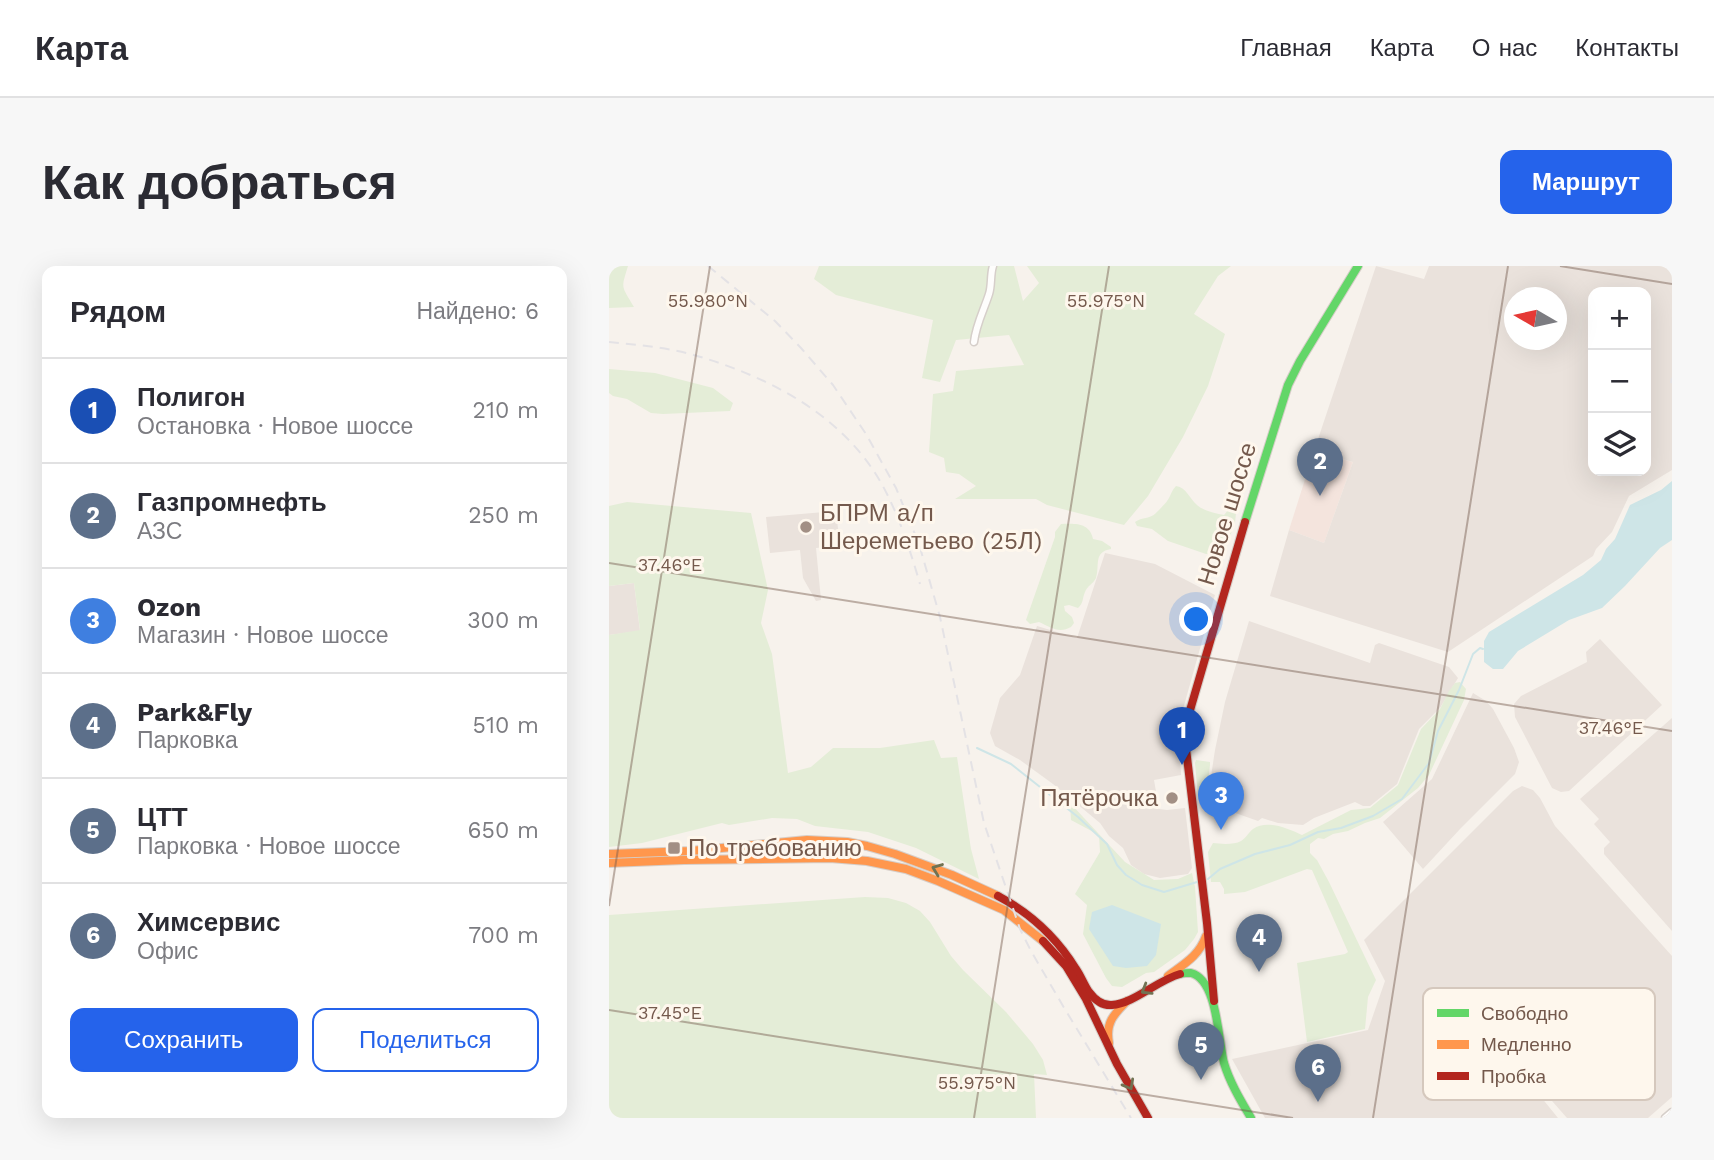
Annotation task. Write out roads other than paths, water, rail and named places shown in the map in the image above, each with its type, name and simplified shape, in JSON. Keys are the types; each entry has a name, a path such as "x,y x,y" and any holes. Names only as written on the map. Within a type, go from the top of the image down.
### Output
{"main road":[{"name":"Новое шоссе","path":"1251,1118 1225,1066 1217,1032 1186,749 1186,724 1254,490 1288,385 1358,266"},
{"path":"609,854 690,851 807,841 844,842 875,848 943,871 1021,910 1050,934 1075,967 1090,993 1099,1003 1105,1005 1115,1006 1127,1001 1198,954 1205,940 1207,923"},
{"path":"609,863 850,859 885,863 938,881 1004,910 1052,949 1078,985 1112,1050"},
{"path":"1165,978 1190,974 1202,979 1215,1011"},
{"path":"1127,1001 1115,1013 1107,1030 1117,1064 1148,1118"}],"street":[{"path":"974,342 975,331 990,291 993,266"},
{"path":"1665,1118 1672,1112"}],"water":[{"path":"1672,481 1672,540 1660,548 1625,586 1602,608 1569,620 1518,651 1503,669 1493,669 1484,662 1484,641 1489,632 1583,575 1601,560 1615,539 1630,505 1661,490"},
{"path":"1112,905 1161,924 1156,955 1147,966 1113,966 1089,929 1092,912"}],"waterway":[{"path":"1208,879 1220,869 1255,854 1290,845 1318,832 1341,828 1373,816 1402,799 1429,763 1438,731 1459,690 1473,654 1480,648 1483,649"},
{"path":"977,748 1011,764 1078,817 1107,844 1117,865 1126,875 1142,885 1164,892 1197,882"}],"railway":[{"path":"708,266 775,321 833,385 866,434 896,488 919,544 940,617 984,823 1020,929 1131,1118"},
{"path":"609,342 657,347 732,367 810,407 854,445 872,468 897,516 920,584"},
{"path":"1671,383 1672,378"}],"place":[{"name":"Газпромнефть","path":"1320,496"},
{"name":"БПРМ а/п Шереметьево (25Л)","path":"806,527"},
{"name":"Полигон","path":"1182,765"},
{"name":"Пятёрочка","path":"1172,798"},
{"name":"Ozon","path":"1221,830"},
{"name":"По требованию","path":"674,848"},
{"name":"Park&Fly","path":"1259,972"},
{"name":"ЦТТ","path":"1201,1080"},
{"name":"Химсервис","path":"1318,1102"}]}
